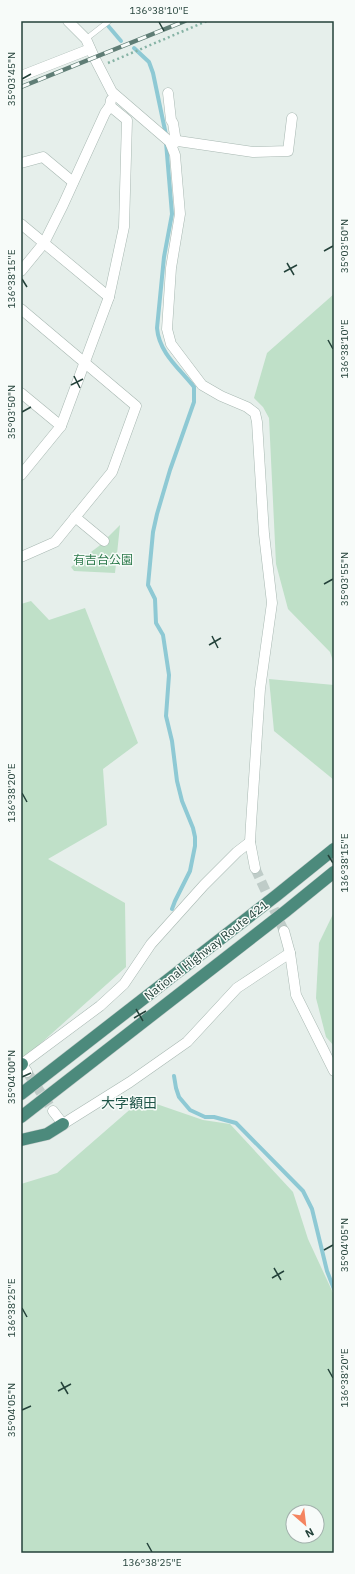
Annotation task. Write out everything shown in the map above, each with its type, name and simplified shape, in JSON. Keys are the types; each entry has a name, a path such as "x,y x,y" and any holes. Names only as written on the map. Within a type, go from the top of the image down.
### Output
{"highway":[{"name":"National Highway Route 421","path":"21,1094 334,849"},
{"name":"National Highway Route 421","path":"21,1116 286,911 334,872"},
{"path":"21,1140 47,1134 63,1124"}],"street":[{"path":"68,21 86,39 112,92 172,142 178,141 253,152 288,151 292,118"},
{"path":"21,76 90,49"},
{"path":"21,271 44,243 110,106 112,92"},
{"path":"168,93 171,120 173,123 172,142 177,169 180,214 172,268 167,336 176,353 202,385 221,396 247,407 255,413 257,422 264,534 272,603 260,689 250,842 255,868"},
{"path":"21,475 61,426 109,297 124,227 127,144 127,120 110,106"},
{"path":"21,163 43,157 73,182"},
{"path":"21,224 109,297"},
{"path":"21,309 86,362 136,406 112,472 55,542 21,557"},
{"path":"21,393 61,426"},
{"path":"75,517 104,541"},
{"path":"24,1067 100,1006 124,984 151,944 194,896 237,852 250,842"},
{"path":"284,931 290,953 296,995 334,1071"},
{"path":"53,1111 63,1124 130,1082 187,1042 237,988 290,953"}],"lane":[{"path":"86,39 109,21"}],"path":[{"path":"99,66 207,21"}],"green space":[{"path":"334,294 334,664 330,652 288,609 276,564 269,418 263,407 254,398 267,353"},
{"name":"有吉台公園","path":"120,525 115,573 74,571 71,567 99,546"},
{"path":"31,601 49,620 85,608 138,743 103,769 107,825 48,859 125,903 126,967 21,1061 21,604"},
{"path":"269,679 334,685 334,780 274,731"},
{"path":"334,912 334,1046 326,1037 316,998 319,943"},
{"path":"142,1099 203,1120 230,1124 293,1192 308,1239 334,1295 334,1553 21,1553 21,1184 57,1173"}],"waterway":[{"path":"104,21 121,41"},
{"path":"134,48 149,62 153,73 166,135"},
{"path":"166,142 172,214 164,257 157,328 166,353 194,387 194,402 170,470 157,514 153,532 148,585 155,599 156,623 163,635 169,675 166,716 172,741 177,781 182,801 195,837 195,846 190,871 172,909"},
{"path":"174,1076 179,1097 190,1110 205,1117 214,1117 236,1123 303,1191 312,1209 327,1271 334,1289"}],"tunnel":[{"path":"255,868 284,931"},
{"path":"27,1072 53,1111"}],"railway":[{"path":"21,87 185,21"}],"district":[{"name":"大字額田","path":"129,1103"}]}
